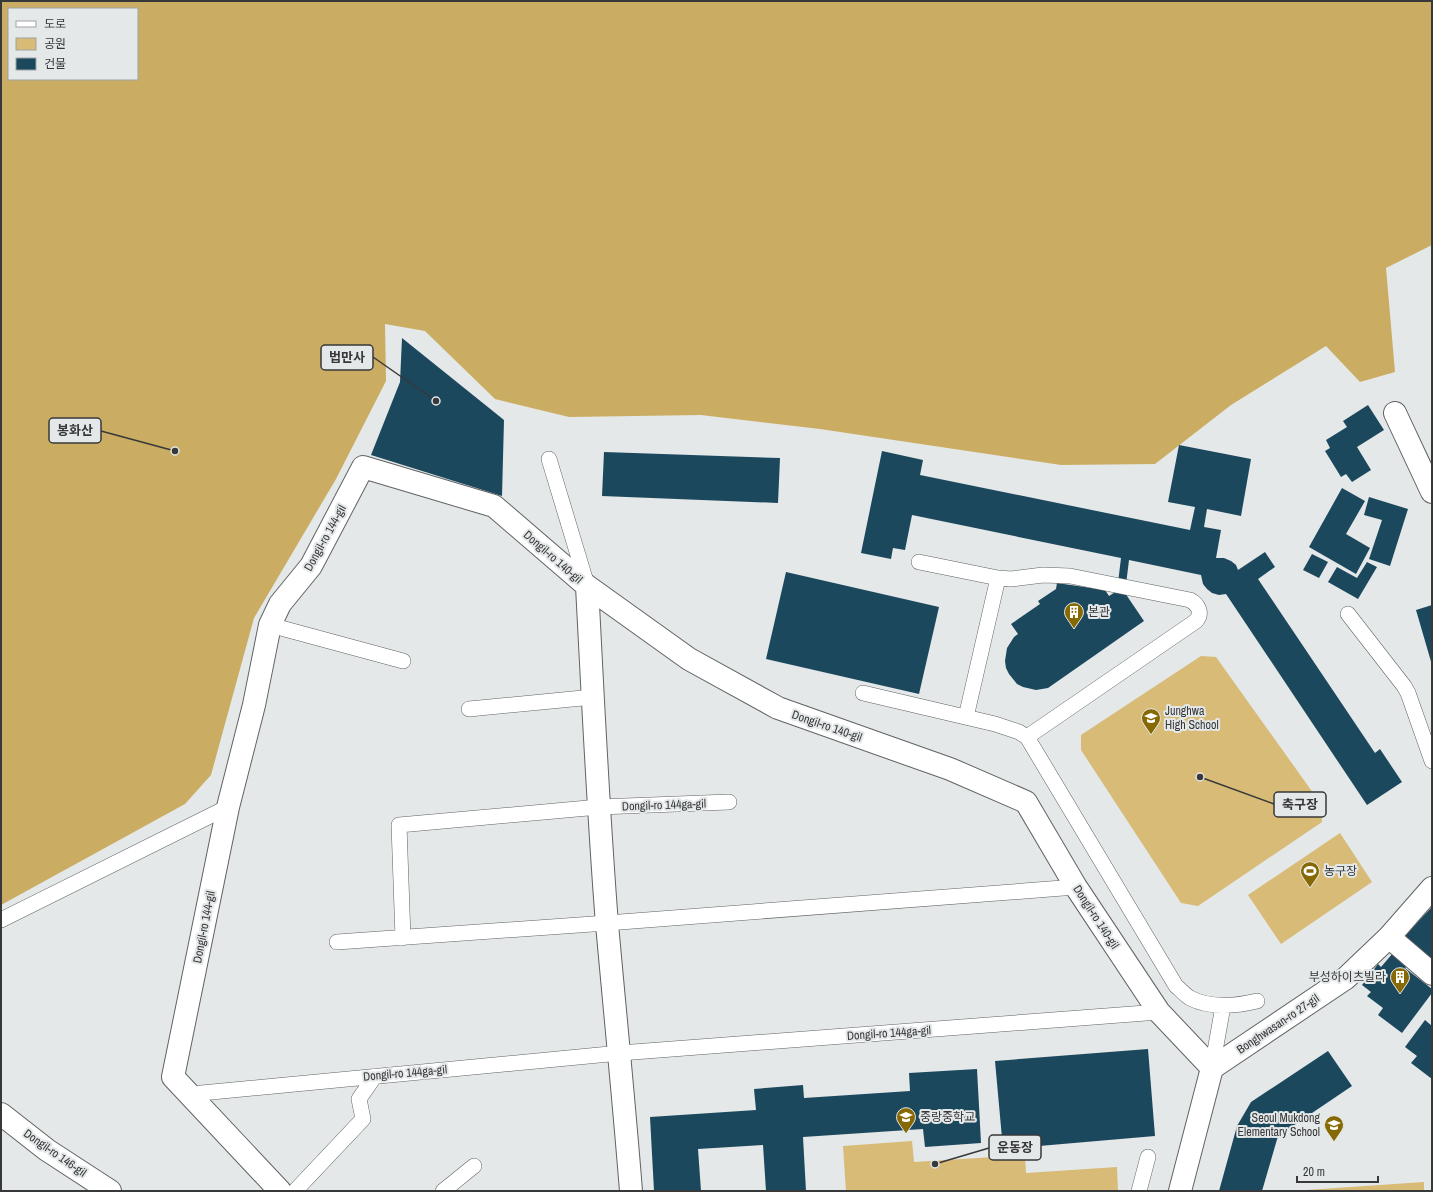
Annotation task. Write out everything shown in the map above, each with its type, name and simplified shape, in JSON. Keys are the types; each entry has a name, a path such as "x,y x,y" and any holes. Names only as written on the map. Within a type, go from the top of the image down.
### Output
{"street":[{"path":"1395,413 1432,492"},
{"name":"Dongil-ro 140-gil","path":"363,467 494,506 587,586 689,659 778,708 950,769 1026,802 1076,887 1159,1012 1212,1068"},
{"name":"Dongil-ro 144-gil","path":"280,1191 174,1076 228,807 254,704 270,625 280,604 311,566 363,467"},
{"path":"587,586 592,697 607,923 620,1053 631,1191"},
{"name":"Bonghwasan-ro 27-gil","path":"1212,1068 1346,978 1389,937 1432,888"},
{"path":"1389,937 1432,974"},
{"path":"1180,1191 1212,1068"},
{"name":"Dongil-ro 146-gil","path":"1,1114 47,1150 110,1191"}],"lane":[{"path":"549,459 587,586"},
{"path":"919,562 998,578 1011,579 1043,575 1070,576 1190,600 1196,604 1200,612 1199,618 1196,621 1027,737"},
{"path":"966,718 998,578"},
{"path":"1348,614 1408,693 1432,761"},
{"path":"270,625 403,661"},
{"path":"863,693 1008,728 1027,737 1176,986 1190,998 1200,1002 1223,1006 1234,1006 1258,1001"},
{"path":"469,709 592,697"},
{"name":"Dongil-ro 144ga-gil","path":"403,938 399,825 599,807 729,802"},
{"path":"1,920 228,807"},
{"path":"337,942 1076,887"},
{"path":"1212,1068 1223,1006"},
{"name":"Dongil-ro 144ga-gil","path":"191,1094 620,1053 1159,1012"},
{"path":"295,1191 363,1119 359,1099 375,1076"},
{"path":"1139,1191 1148,1157"},
{"path":"443,1191 474,1166"}],"green space":[{"path":"1201,656 1216,657 1321,804 1322,822 1198,906 1181,903 1081,750 1081,735"},
{"name":"농구장","path":"1340,833 1372,882 1281,944 1248,895"},
{"path":"912,1141 914,1162 1025,1155 1026,1173 1117,1167 1118,1191 846,1191 843,1146"},
{"path":"1424,1182 1424,1191 1291,1191"}],"shaded area":[{"path":"1,1 1432,1 1432,245 1386,268 1395,372 1360,382 1326,346 1231,405 1155,464 1061,465 820,429 701,415 569,417 495,399 425,331 385,324 386,381 336,479 254,618 211,775 185,804 1,905"}],"building":[{"path":"402,338 504,420 502,496 371,455 400,382"},
{"path":"1368,405 1384,430 1357,447 1371,470 1352,482 1346,474 1341,477 1325,451 1330,448 1326,440 1347,427 1343,421"},
{"name":"본관","path":"1179,445 1251,459 1241,516 1207,509 1204,527 1221,530 1216,558 1224,558 1231,561 1236,565 1238,570 1265,552 1275,567 1258,579 1375,753 1380,749 1402,782 1367,805 1226,594 1219,595 1212,593 1203,584 1201,575 1129,560 1125,593 1144,621 1048,688 1036,690 1017,684 1006,668 1005,661 1007,648 1014,637 1018,634 1011,624 1040,604 1038,601 1056,589 1057,583 1105,590 1109,596 1117,591 1121,558 912,515 905,550 893,548 891,559 861,553 882,451 923,460 920,475 1190,530 1195,507 1168,502"},
{"path":"604,452 780,458 778,503 602,496"},
{"path":"1342,488 1365,501 1346,534 1370,548 1356,574 1309,547"},
{"path":"1369,497 1408,509 1390,566 1369,559 1382,520 1364,515"},
{"path":"1312,554 1328,562 1319,578 1303,570"},
{"path":"1367,562 1377,567 1358,599 1328,582 1337,567 1357,578"},
{"path":"786,572 939,607 919,694 766,659"},
{"path":"1432,605 1432,665 1416,610"},
{"path":"1432,907 1432,960 1403,937"},
{"name":"부성하이츠빌라","path":"1393,953 1408,965 1405,968 1432,989 1432,993 1402,1033 1378,1015 1383,1008 1367,996 1371,992 1362,985 1378,964 1381,967"},
{"path":"1425,1020 1432,1026 1432,1079 1411,1063 1417,1056 1405,1047"},
{"path":"1148,1049 1155,1136 1003,1149 995,1061"},
{"path":"1328,1051 1352,1086 1278,1136 1262,1191 1219,1191 1237,1126 1251,1102"},
{"path":"977,1069 981,1143 925,1147 923,1129 803,1137 806,1191 766,1191 763,1145 698,1149 701,1191 654,1191 650,1117 756,1110 754,1089 803,1085 804,1098 910,1091 909,1073"}],"place":[{"name":"법만사","path":"436,401"},
{"name":"봉화산","path":"175,451"},
{"name":"본관","path":"1074,629"},
{"name":"Junghwa High School","path":"1151,735"},
{"name":"축구장","path":"1200,777"},
{"name":"농구장","path":"1310,888"},
{"name":"부성하이츠빌라","path":"1400,994"},
{"name":"중랑중학교","path":"906,1134"},
{"name":"Seoul Mukdong Elementary School","path":"1334,1142"},
{"name":"운동장","path":"935,1164"}]}
